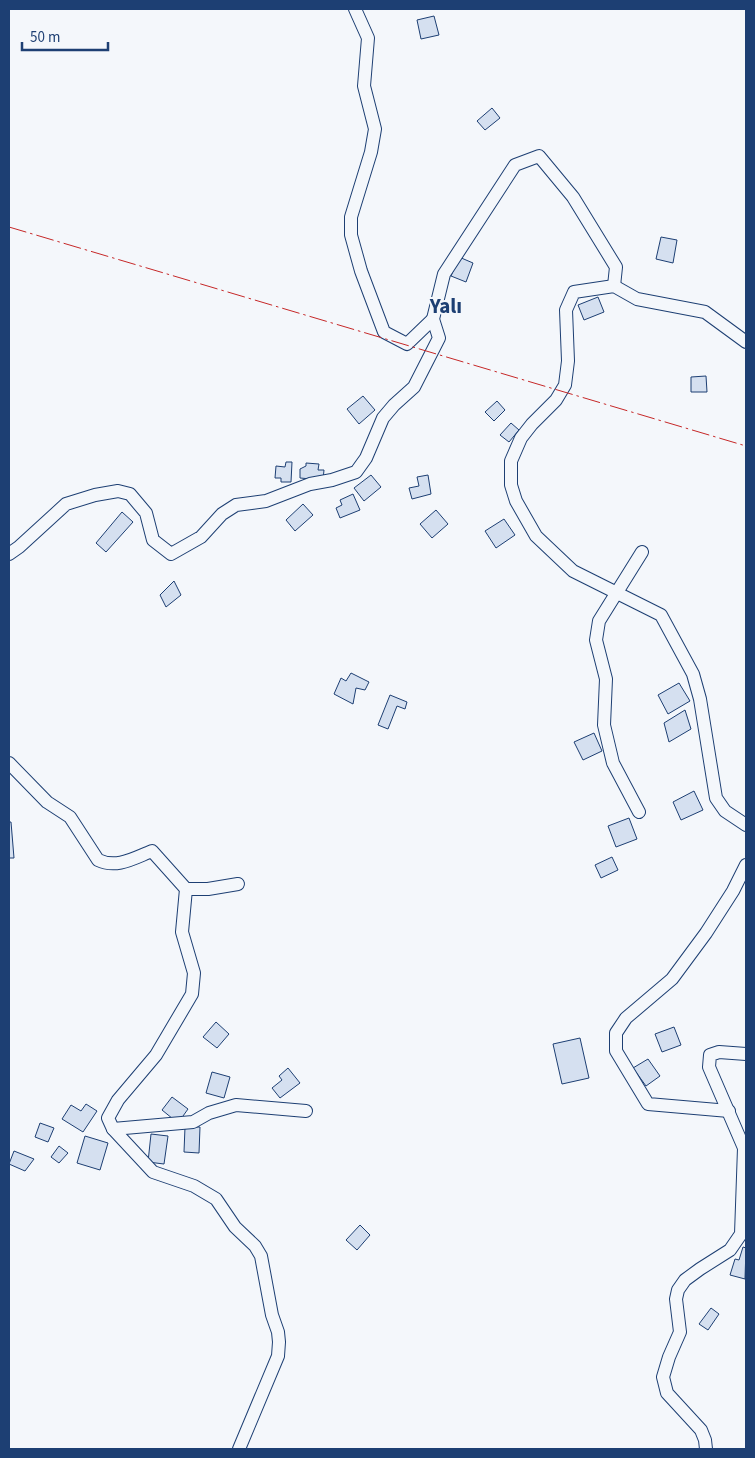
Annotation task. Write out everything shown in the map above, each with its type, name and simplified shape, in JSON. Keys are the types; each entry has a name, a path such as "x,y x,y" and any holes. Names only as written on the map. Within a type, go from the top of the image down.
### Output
{"street":[{"path":"354,9 368,38 364,86 375,128 372,152 351,217 351,235 361,271 384,332 407,344 433,319"},
{"path":"9,554 66,504 95,495 118,492 130,494 146,513 153,540 171,554 201,537 222,514 236,505 266,501 310,484 332,480 356,472 366,458 383,418 414,387 438,338 433,319 444,274 515,165 539,156 573,197 616,266 614,286"},
{"path":"746,342 705,312 638,299 614,286 574,292 566,310 568,361 565,385 556,400 521,438 511,461 511,485 516,502 536,536 573,571 661,615 693,674 700,699 716,798 725,811 746,825"},
{"path":"639,812 612,763 604,725 606,679 596,640 599,621 642,552"},
{"path":"9,763 47,802 70,817 98,860 105,863 120,864 152,851 186,889 182,932 194,973 192,994 156,1055 118,1100 108,1118 113,1129 153,1172 194,1186 216,1199 235,1227 255,1246 261,1256 279,1342 278,1356 242,1445 238,1449"},
{"path":"729,1111 648,1104 616,1051 616,1033 626,1018 672,979 706,934 733,891 746,865"},
{"path":"186,889 208,889 238,884"},
{"path":"706,1449 701,1430 667,1393 663,1377 680,1332 676,1299 678,1290 685,1280 730,1250 741,1234 744,1148 709,1067 710,1055 720,1052 746,1054"},
{"path":"113,1129 193,1122 209,1113 236,1105 306,1111"}],"building":[{"path":"434,16 439,35 421,39 417,20"},
{"path":"492,108 500,118 485,130 477,121"},
{"path":"661,237 677,240 673,263 656,259"},
{"path":"459,257 473,263 466,282 451,276"},
{"path":"598,297 604,312 584,320 578,305"},
{"path":"706,376 707,392 691,392 691,377"},
{"path":"363,396 375,410 359,424 347,409"},
{"path":"497,401 505,410 494,421 485,412"},
{"path":"511,423 519,430 509,442 500,435"},
{"path":"286,462 292,462 291,482 281,482 281,478 275,478 276,466 285,467"},
{"path":"306,463 319,464 318,470 324,470 323,480 300,478 300,469 306,466"},
{"path":"371,475 381,487 364,501 354,488"},
{"path":"428,475 431,494 412,499 409,488 419,486 417,477"},
{"path":"353,494 360,510 340,518 336,508 342,505 340,500"},
{"path":"303,504 313,515 295,531 286,520"},
{"path":"436,510 448,524 432,538 420,524"},
{"path":"122,512 133,522 106,552 96,543"},
{"path":"504,519 515,535 496,548 485,531"},
{"path":"174,581 181,595 166,607 160,595"},
{"path":"351,673 369,682 365,690 356,688 353,704 334,694 341,678 346,681"},
{"path":"679,683 690,701 668,714 658,695"},
{"path":"390,695 407,702 405,709 397,706 388,729 378,725"},
{"path":"685,710 691,729 669,742 664,723"},
{"path":"594,733 602,751 583,760 574,742"},
{"path":"694,791 703,810 681,820 673,802"},
{"path":"629,818 637,839 616,847 608,826"},
{"path":"9,822 11,822 14,858 9,858"},
{"path":"612,857 618,870 601,878 595,865"},
{"path":"216,1022 229,1034 217,1048 203,1037"},
{"path":"674,1027 681,1045 662,1052 655,1034"},
{"path":"580,1038 589,1078 562,1084 553,1044"},
{"path":"648,1059 660,1076 646,1086 633,1068"},
{"path":"288,1068 300,1083 280,1098 272,1088 282,1080 279,1076"},
{"path":"212,1072 230,1077 224,1098 206,1093"},
{"path":"172,1097 188,1109 178,1123 162,1110"},
{"path":"86,1104 97,1111 83,1132 62,1119 71,1105 81,1111"},
{"path":"40,1123 54,1128 48,1142 35,1137"},
{"path":"185,1127 200,1127 199,1153 184,1152"},
{"path":"151,1134 168,1136 164,1164 148,1162"},
{"path":"85,1136 108,1143 100,1170 77,1163"},
{"path":"59,1146 68,1153 59,1163 51,1157"},
{"path":"14,1151 34,1159 25,1171 9,1164"},
{"path":"360,1225 370,1235 357,1250 346,1240"},
{"path":"743,1247 746,1248 745,1279 730,1275 735,1259 739,1260"},
{"path":"711,1308 719,1314 708,1330 699,1324"}],"power":[{"path":"9,227 746,446"}],"district":[{"name":"Yalı","path":"446,306"}]}
